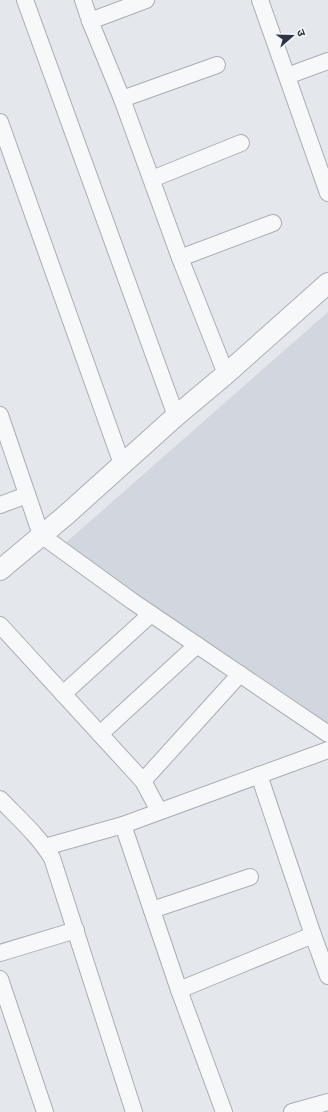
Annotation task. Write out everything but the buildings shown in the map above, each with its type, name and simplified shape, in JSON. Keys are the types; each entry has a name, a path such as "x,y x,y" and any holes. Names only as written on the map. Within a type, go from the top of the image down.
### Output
{"street":[{"path":"25,0 176,416"},
{"path":"83,0 122,99 180,258 226,374"},
{"path":"90,21 146,0"},
{"path":"260,0 328,193"},
{"path":"287,76 328,61"},
{"path":"122,99 217,65"},
{"path":"0,122 122,464"},
{"path":"152,179 241,143"},
{"path":"180,258 273,223"},
{"path":"0,570 66,515 328,282"},
{"path":"0,415 41,535 151,614 328,734"},
{"path":"0,505 27,495"},
{"path":"63,694 151,614"},
{"path":"0,625 143,781 159,811"},
{"path":"100,734 197,645"},
{"path":"143,781 240,674"},
{"path":"46,847 123,825 328,750"},
{"path":"259,775 328,976"},
{"path":"0,799 46,847 52,858 134,1112"},
{"path":"123,825 179,990 224,1112"},
{"path":"152,910 250,877"},
{"path":"0,954 76,930"},
{"path":"179,990 313,935"},
{"path":"0,979 46,1112"},
{"path":"292,1112 328,1102"}],"shaded area":[{"path":"328,312 328,727 62,546"}]}
